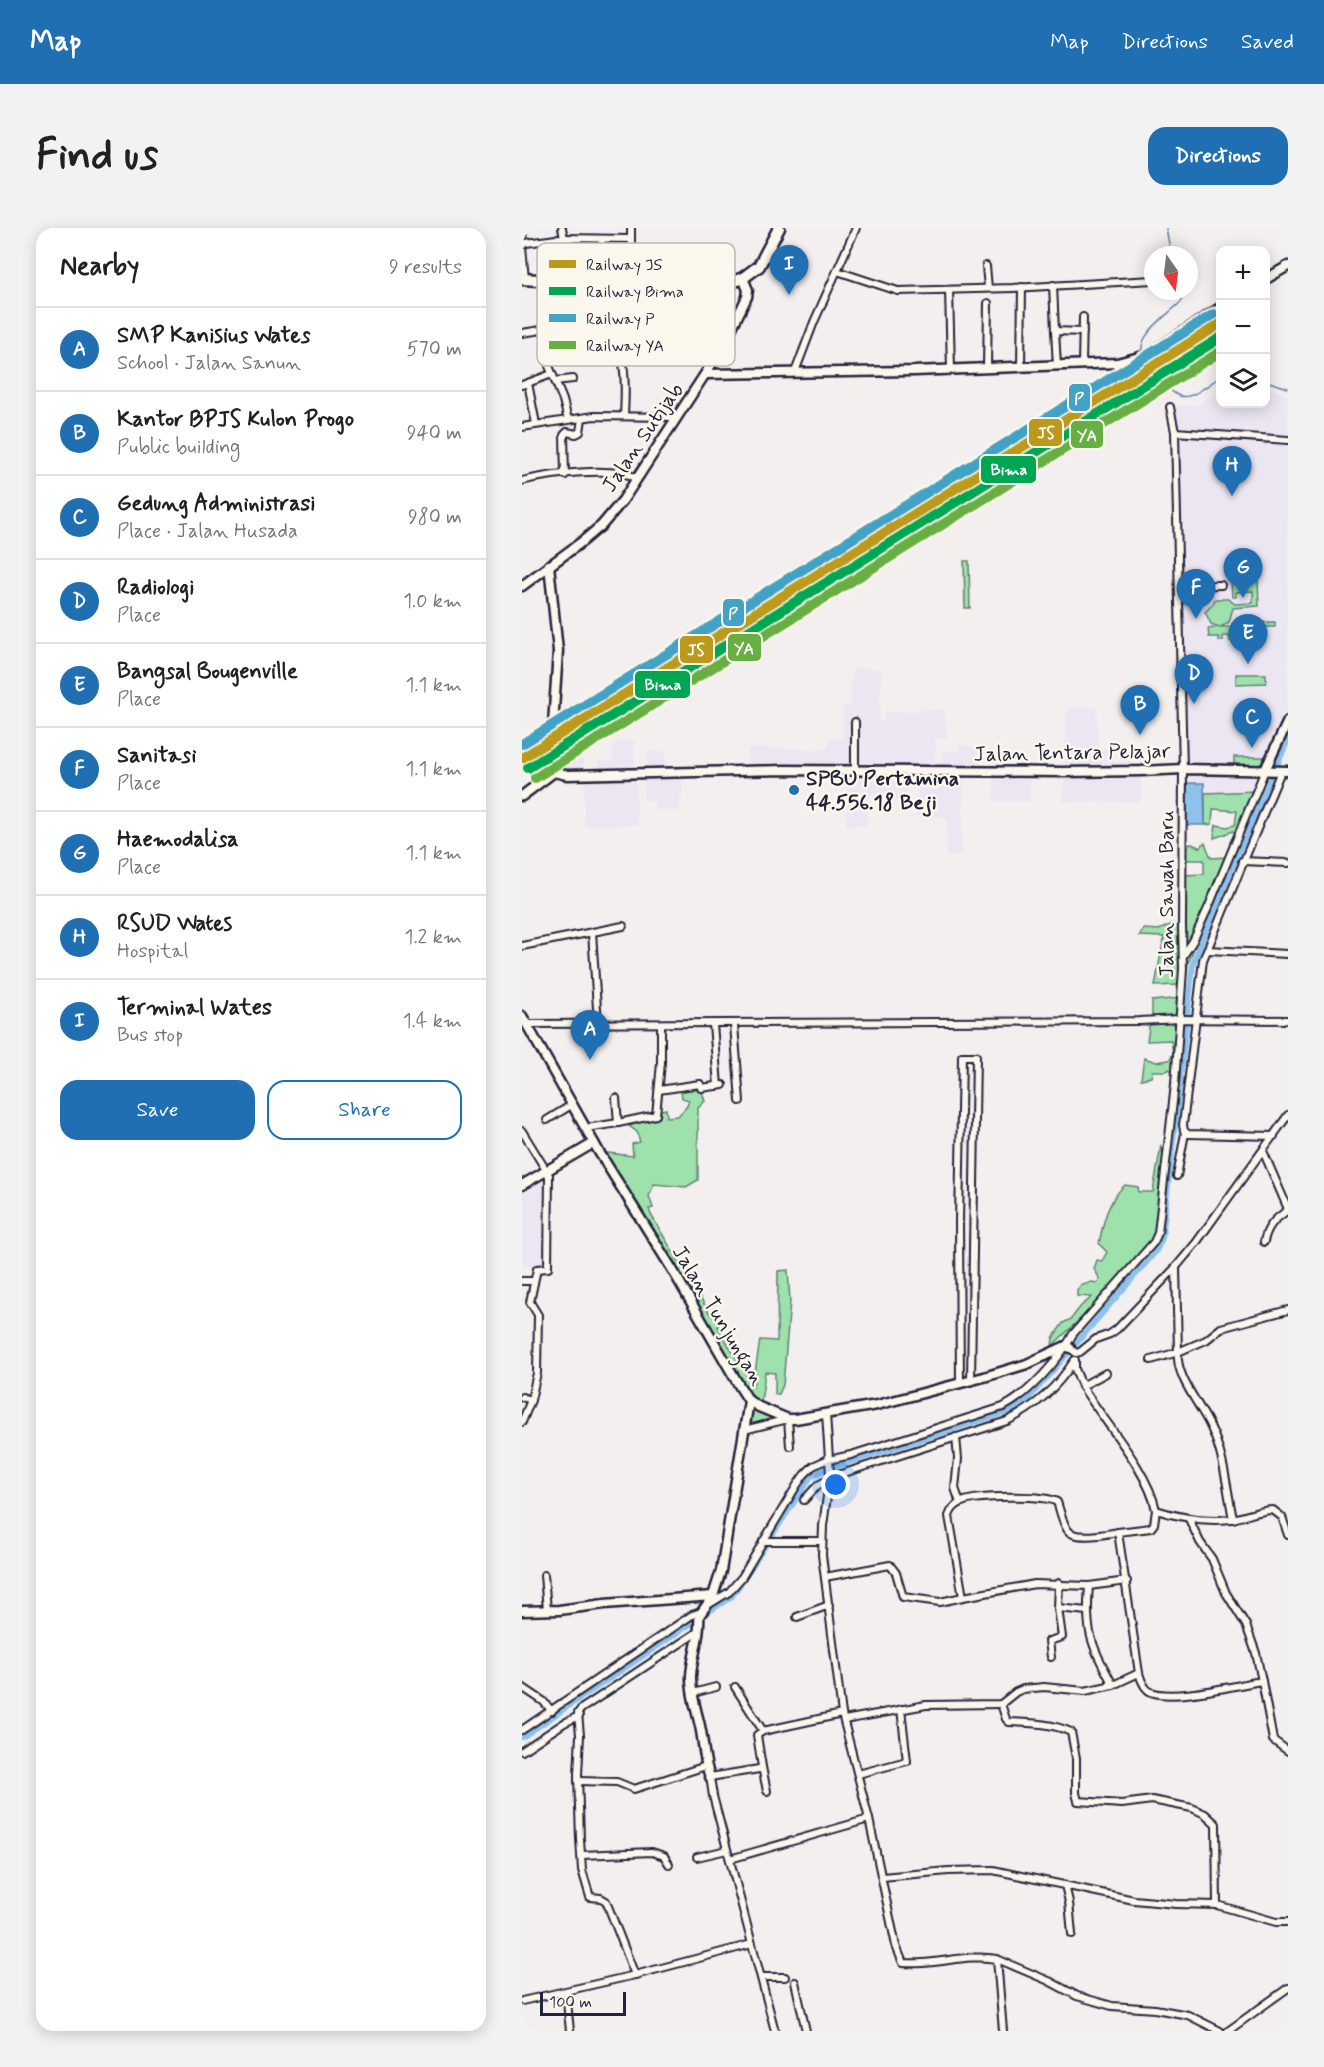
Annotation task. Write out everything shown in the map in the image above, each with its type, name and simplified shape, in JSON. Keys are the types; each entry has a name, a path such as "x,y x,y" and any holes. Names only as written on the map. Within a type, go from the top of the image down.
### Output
{"highway":[{"path":"735,282 759,266 779,228"}],"street":[{"path":"560,243 562,228"},
{"path":"631,228 631,243"},
{"path":"795,372 856,228"},
{"path":"522,229 523,279"},
{"path":"523,244 561,238 631,239"},
{"path":"602,238 602,243"},
{"path":"986,266 988,288"},
{"path":"1270,277 1288,266"},
{"path":"837,272 898,291 1144,280"},
{"name":"Jalan Sutijab","path":"735,324 748,290 743,278"},
{"path":"1053,285 1057,366"},
{"path":"1021,367 1022,287"},
{"path":"949,290 951,369"},
{"path":"987,368 988,303"},
{"path":"706,374 1117,363 1140,358 1216,311"},
{"path":"1082,365 1083,317"},
{"path":"522,333 537,331"},
{"path":"1055,331 1083,332"},
{"path":"549,366 563,400 568,420"},
{"path":"623,366 624,416"},
{"name":"Jalan Sutijab","path":"522,585 602,525 637,478 711,366"},
{"path":"536,424 525,384 552,374"},
{"path":"555,381 573,379"},
{"name":"Jalan Sawah Baru","path":"1073,1350 1073,1334 1150,1248 1158,1233 1182,1019 1183,769 1175,432 1170,407"},
{"path":"522,427 582,418 676,417"},
{"path":"565,475 564,435 567,432 576,434 581,431 582,418"},
{"path":"1175,432 1288,440"},
{"path":"522,481 612,472 624,473 637,478"},
{"path":"522,796 554,772 550,766 558,651 549,565"},
{"path":"1179,586 1221,585"},
{"path":"1183,956 1211,907 1277,771 1288,721"},
{"path":"855,722 855,770"},
{"path":"522,743 554,724"},
{"name":"Jalan Tentara Pelajar","path":"554,772 567,775 855,770 1277,771"},
{"path":"1177,1176 1185,1133 1183,1125 1203,960 1242,861 1241,846 1277,771"},
{"path":"1242,861 1288,863"},
{"path":"1211,907 1221,911"},
{"path":"522,946 623,926"},
{"path":"592,932 598,1024"},
{"path":"1207,950 1288,954"},
{"path":"524,1020 598,1024 1288,1020"},
{"name":"Jalan Tunjungan","path":"524,1020 594,1143 672,1269 749,1401 772,1414 788,1419"},
{"path":"586,1128 656,1115 661,1063 661,1024"},
{"path":"659,1090 700,1084 701,1088 720,1085 713,1024"},
{"path":"734,1024 740,1101"},
{"path":"960,1383 962,1056 976,1056 971,1380"},
{"path":"616,1098 618,1123"},
{"path":"547,1120 573,1104"},
{"path":"744,1430 788,1419 877,1405 960,1383 1073,1350 1117,1329 1196,1243 1288,1115"},
{"path":"522,1131 547,1169 550,1196 549,1268 537,1269 530,1303 538,1315 537,1373 531,1400 522,1422"},
{"path":"1185,1133 1274,1136"},
{"path":"522,1185 594,1143"},
{"path":"960,1147 975,1147"},
{"path":"1263,1151 1288,1209 1271,1223 1266,1230 1264,1242"},
{"path":"1176,1267 1178,1365 1212,1429 1224,1470 1233,1519"},
{"path":"522,1281 534,1281"},
{"path":"1151,1360 1206,1340 1221,1328 1288,1310"},
{"path":"963,1597 948,1521 950,1511 964,1501 1007,1497 1050,1498 1057,1502 1067,1530 1071,1534 1091,1536 1151,1528 1155,1524 1154,1498 1143,1476 1082,1386 1075,1370 1073,1350"},
{"path":"635,1975 606,1901 590,1897 582,1870 578,1781 581,1708 701,1619 729,1592 742,1577 804,1475 813,1466 1003,1407 1016,1401 1073,1350"},
{"path":"804,1500 830,1476 1007,1421 1028,1410 1054,1387 1074,1361"},
{"path":"1082,1386 1106,1373"},
{"path":"522,1397 531,1400"},
{"path":"749,1401 720,1571 701,1619 692,1672 693,1693 706,1766 775,2031"},
{"path":"826,1414 830,1476 822,1541 843,1717 869,1819 896,1946 903,1963 986,1957 997,1959 1049,1981 1077,1996 1112,2006 1155,2009 1188,2015 1220,2031"},
{"path":"788,1419 790,1446"},
{"path":"956,1437 958,1459 955,1488 960,1503"},
{"path":"1156,1510 1189,1519 1233,1519 1273,1510 1282,1517 1287,1526 1288,1536"},
{"path":"1189,1519 1200,1542 1212,1559 1226,1593 1245,1625 1256,1653 1273,1740 1288,1752"},
{"path":"1118,1532 1139,1673 1142,1683 1150,1692 1196,1694 1206,1690 1262,1681"},
{"path":"765,1541 822,1541"},
{"path":"825,1577 890,1565 896,1573 903,1597 940,1602 1035,1584 1059,1583 1089,1586 1127,1581"},
{"path":"544,1575 547,1610"},
{"path":"1052,1657 1049,1641 1062,1637 1058,1608 1059,1583"},
{"path":"1089,1586 1087,1611 1092,1644 1113,1684"},
{"path":"522,1611 712,1596"},
{"path":"797,1617 829,1605"},
{"path":"1058,1608 1087,1611"},
{"path":"522,1730 692,1615 701,1619"},
{"path":"621,1665 629,1674"},
{"path":"767,1791 757,1735 763,1731 843,1717 949,1703 1001,1704 1023,1689 1044,1687 1085,1691 1113,1684 1139,1673"},
{"path":"522,1687 543,1701 552,1711"},
{"path":"693,1693 716,1687"},
{"path":"735,1687 763,1731"},
{"path":"1001,1704 1006,1719 1010,1722 1040,1723 1071,1731 1076,1758 1078,1801 1122,1804 1152,1800 1192,1808 1213,1821 1216,1824 1217,1905"},
{"path":"858,1774 907,1761 901,1709"},
{"path":"522,1751 564,1723 579,1716"},
{"path":"578,1781 617,1782 634,1789 706,1766"},
{"path":"710,1777 755,1772 762,1767"},
{"path":"730,1859 869,1819"},
{"path":"697,1857 727,1850"},
{"path":"582,1855 652,1852 664,1856 669,1864"},
{"path":"882,1877 948,1871 993,1870 1134,1900 1217,1905 1276,1922 1288,1922"},
{"path":"1065,1885 1072,1934"},
{"path":"522,2001 635,1975 752,1944"},
{"path":"997,1959 1003,2031"},
{"path":"761,1977 785,1977"},
{"path":"795,1982 806,2031"},
{"path":"1228,2031 1288,1988"},
{"path":"566,1992 570,2031"}],"shaded area":[{"path":"1270,388 1288,395 1288,715 1265,763 1258,769 1265,770 1256,791 1205,793 1204,783 1187,783 1187,770 1183,769 1173,406 1197,405 1216,392 1216,408 1270,408"},
{"path":"715,631 722,643 522,776 522,749"},
{"path":"852,668 882,669 879,721 883,721 885,712 945,709 947,738 936,739 935,768 748,768 747,748 828,749 829,738 843,738 843,705 850,705"},
{"path":"1067,707 1097,708 1098,749 1114,749 1114,763 1119,763 1119,749 1131,749 1131,769 1064,769"},
{"path":"582,739 584,770 559,771 555,759"},
{"path":"634,740 635,769 599,771 598,761 612,760 613,743"},
{"path":"959,744 978,748 977,767 941,766 942,750 959,751"},
{"path":"647,751 665,751 666,766 647,766"},
{"path":"918,770 965,771 961,857 946,857 947,817 916,816"},
{"path":"994,770 1030,772 1029,802 993,801"},
{"path":"1141,771 1141,802 1063,802 1063,772"},
{"path":"683,774 680,811 655,810 655,801 644,801 644,775"},
{"path":"847,774 907,775 906,802 888,801 888,795 870,794 867,825 846,826"},
{"path":"636,776 637,825 584,826 584,777"},
{"path":"549,1175 548,1267 522,1266 522,1192"}],"green space":[{"path":"964,561 969,561 970,608 965,608"},
{"path":"1258,580 1259,606 1233,608 1229,622 1221,627 1233,627 1233,623 1275,622 1275,627 1234,627 1234,641 1230,641 1229,636 1223,636 1223,641 1219,641 1219,637 1209,637 1208,629 1219,627 1211,624 1205,612 1215,599 1228,599 1235,604 1253,603 1253,591 1236,592 1236,597 1232,597 1231,581"},
{"path":"1236,674 1266,674 1266,683 1236,684"},
{"path":"1234,757 1266,757 1256,766 1234,767"},
{"path":"1258,791 1255,812 1244,829 1188,963 1185,990 1184,875 1204,874 1204,860 1185,860 1184,845 1192,844 1201,848 1205,843 1211,858 1228,857 1230,842 1235,833 1233,831 1214,838 1216,825 1227,827 1235,825 1237,811 1213,809 1212,824 1205,825 1205,793"},
{"path":"1172,924 1180,927 1182,969 1179,992 1178,985 1155,986 1164,937 1139,936 1144,929 1159,930"},
{"path":"1180,998 1174,1073 1169,1069 1152,1071 1151,1077 1141,1079 1144,1058 1156,1062 1169,1060 1173,1053 1171,1040 1147,1041 1152,1020 1152,1001"},
{"path":"700,1086 705,1101 698,1108 698,1180 686,1187 654,1184 649,1196 653,1208 649,1209 710,1314 721,1321 718,1327 753,1386 760,1340 777,1341 778,1271 788,1270 790,1301 783,1385 779,1394 775,1394 775,1373 765,1372 761,1403 758,1404 749,1401 599,1152 633,1156 632,1144 640,1142 637,1132 629,1126 656,1118 657,1111 666,1109 667,1117 678,1116 689,1100 682,1098 681,1092"},
{"path":"1161,1145 1165,1164 1157,1237 1105,1295 1052,1346 1053,1338 1063,1323 1071,1319 1092,1297 1077,1296 1080,1286 1092,1282 1097,1283 1100,1279 1094,1269 1097,1260 1102,1261 1107,1252 1099,1244 1110,1204 1125,1185 1138,1187 1139,1192 1153,1192"},
{"path":"755,1408 778,1420 751,1427 748,1423 750,1409"}],"water":[{"path":"1187,783 1204,783 1205,825 1187,825"}],"waterway":[{"path":"1166,228 1169,246"},
{"path":"1142,352 1142,345 1150,331 1182,300"},
{"path":"1156,374 1165,385 1180,396 1193,395 1216,380"},
{"path":"1270,382 1288,388"},
{"path":"522,1737 732,1596 811,1476 1010,1411 1028,1399 1156,1251 1162,1238 1193,963 1288,740"}],"rail line":[{"name":"P","path":"522,744 1214,314"},
{"name":"JS","path":"522,758 1216,326"},
{"name":"Bima","path":"528,768 1216,340"},
{"name":"YA","path":"535,778 1217,354"}],"place":[{"name":"Terminal Wates","path":"789,295"},
{"name":"RSUD Wates","path":"1232,496"},
{"name":"Haemodalisa","path":"1243,598"},
{"name":"Sanitasi","path":"1196,619"},
{"name":"Bangsal Bougenville","path":"1248,664"},
{"name":"Radiologi","path":"1194,704"},
{"name":"Kantor BPJS Kulon Progo","path":"1140,735"},
{"name":"Gedung Administrasi","path":"1252,748"},
{"name":"SPBU Pertamina 44.556.18 Beji","path":"794,790"},
{"name":"SMP Kanisius Wates","path":"590,1060"}]}
